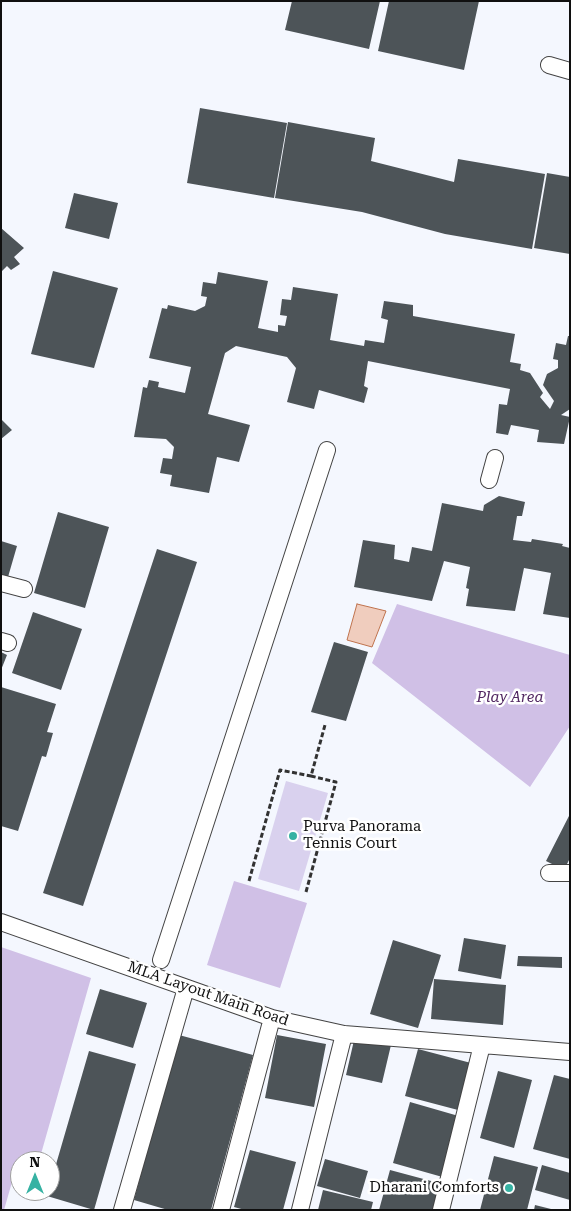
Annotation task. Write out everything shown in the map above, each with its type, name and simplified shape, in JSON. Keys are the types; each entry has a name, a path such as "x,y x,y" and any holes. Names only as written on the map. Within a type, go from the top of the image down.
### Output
{"street":[{"path":"549,65 570,71"},
{"path":"161,960 327,450"},
{"path":"489,480 494,458"},
{"path":"1,583 24,589"},
{"path":"549,873 570,873"},
{"name":"MLA Layout Main Road","path":"1,922 272,1018 344,1034 570,1052"},
{"path":"122,1210 186,988"},
{"path":"221,1210 272,1018"},
{"path":"300,1210 344,1034"},
{"path":"441,1210 482,1045"}],"path":[{"path":"311,776 325,725"},
{"path":"249,881 280,770 336,782 306,892"}],"green space":[{"name":"Play Area","path":"397,604 570,655 570,726 530,787 372,663"},
{"path":"234,881 307,903 280,988 207,965"},
{"path":"1,947 91,978 42,1151 10,1151 10,1189 4,1210 1,1210"}],"shaded area":[{"path":"357,604 386,611 372,647 347,640"},
{"name":"Purva Panorama Tennis Court","path":"286,781 328,793 299,891 258,879"}],"building":[{"path":"292,1 380,1 369,49 285,30"},
{"path":"389,1 479,1 464,70 378,51"},
{"path":"200,108 287,123 274,198 187,183"},
{"path":"288,122 375,138 371,161 454,182 458,159 545,174 532,249 445,234 362,212 275,198"},
{"path":"547,173 570,177 570,254 534,248"},
{"path":"74,193 118,203 109,239 65,228"},
{"path":"1,228 24,248 14,257 20,264 11,270 7,266 1,272"},
{"path":"53,271 118,288 94,368 31,354"},
{"path":"218,272 268,281 258,328 278,332 278,325 285,326 287,316 280,315 282,299 291,300 293,287 338,294 330,340 364,346 365,340 384,343 388,320 381,318 384,301 413,305 413,316 515,334 510,362 521,364 520,370 530,373 543,393 540,397 550,409 554,401 543,385 547,374 558,368 558,360 553,359 556,343 566,345 568,336 570,336 570,409 561,415 570,417 564,444 537,442 539,430 511,425 508,435 496,433 499,404 507,405 510,389 368,361 364,386 368,388 364,403 319,390 314,409 287,402 296,368 287,357 236,346 225,353 208,414 250,425 239,462 217,457 209,493 170,486 172,475 160,473 163,458 172,459 174,447 166,439 134,437 143,387 147,388 149,380 159,382 158,387 185,393 191,367 149,358 162,308 167,309 168,305 195,311 205,306 207,297 201,296 203,282 216,284"},
{"path":"1,419 12,430 1,439"},
{"path":"499,496 525,502 522,516 517,516 513,540 531,542 532,539 563,544 562,546 570,548 570,618 543,614 551,573 524,568 515,611 466,606 469,589 466,588 470,567 444,561 432,601 354,587 363,540 395,545 394,559 409,562 412,547 432,551 442,503 483,511 484,505"},
{"path":"58,512 109,527 85,608 34,593"},
{"path":"1,541 17,546 8,577 1,575"},
{"path":"157,549 197,562 83,906 43,893"},
{"path":"33,612 82,629 61,690 12,673"},
{"path":"334,642 368,652 346,721 311,712"},
{"path":"1,652 7,655 1,670"},
{"path":"1,687 56,704 47,732 53,733 46,757 42,756 18,831 1,826"},
{"path":"570,814 570,858 564,870 546,861"},
{"path":"464,938 506,945 501,979 458,971"},
{"path":"393,940 441,955 418,1028 370,1014"},
{"path":"518,956 562,957 562,968 517,966"},
{"path":"434,979 506,985 503,1025 431,1019"},
{"path":"100,989 147,1003 133,1048 86,1034"},
{"path":"179,1035 253,1055 211,1210 168,1210 134,1200"},
{"path":"277,1035 326,1044 314,1107 265,1098"},
{"path":"355,1036 391,1045 382,1083 346,1075"},
{"path":"418,1049 471,1063 458,1110 405,1096"},
{"path":"89,1051 136,1064 94,1210 60,1200 60,1151"},
{"path":"498,1071 532,1080 514,1148 480,1138"},
{"path":"554,1075 570,1079 570,1159 533,1149"},
{"path":"410,1102 462,1117 446,1178 393,1163"},
{"path":"250,1150 296,1162 283,1210 245,1210 234,1207"},
{"name":"Dharani Comforts","path":"494,1156 538,1167 527,1210 480,1210"},
{"path":"325,1159 368,1171 360,1198 317,1186"},
{"path":"542,1165 570,1173 570,1200 535,1190"},
{"path":"390,1170 446,1185 440,1210 379,1210"},
{"path":"323,1190 373,1202 371,1210 318,1210"},
{"path":"535,1205 551,1209 551,1210 534,1210"}],"place":[{"name":"Purva Panorama Tennis Court","path":"293,836"},
{"name":"Dharani Comforts","path":"509,1188"}]}
